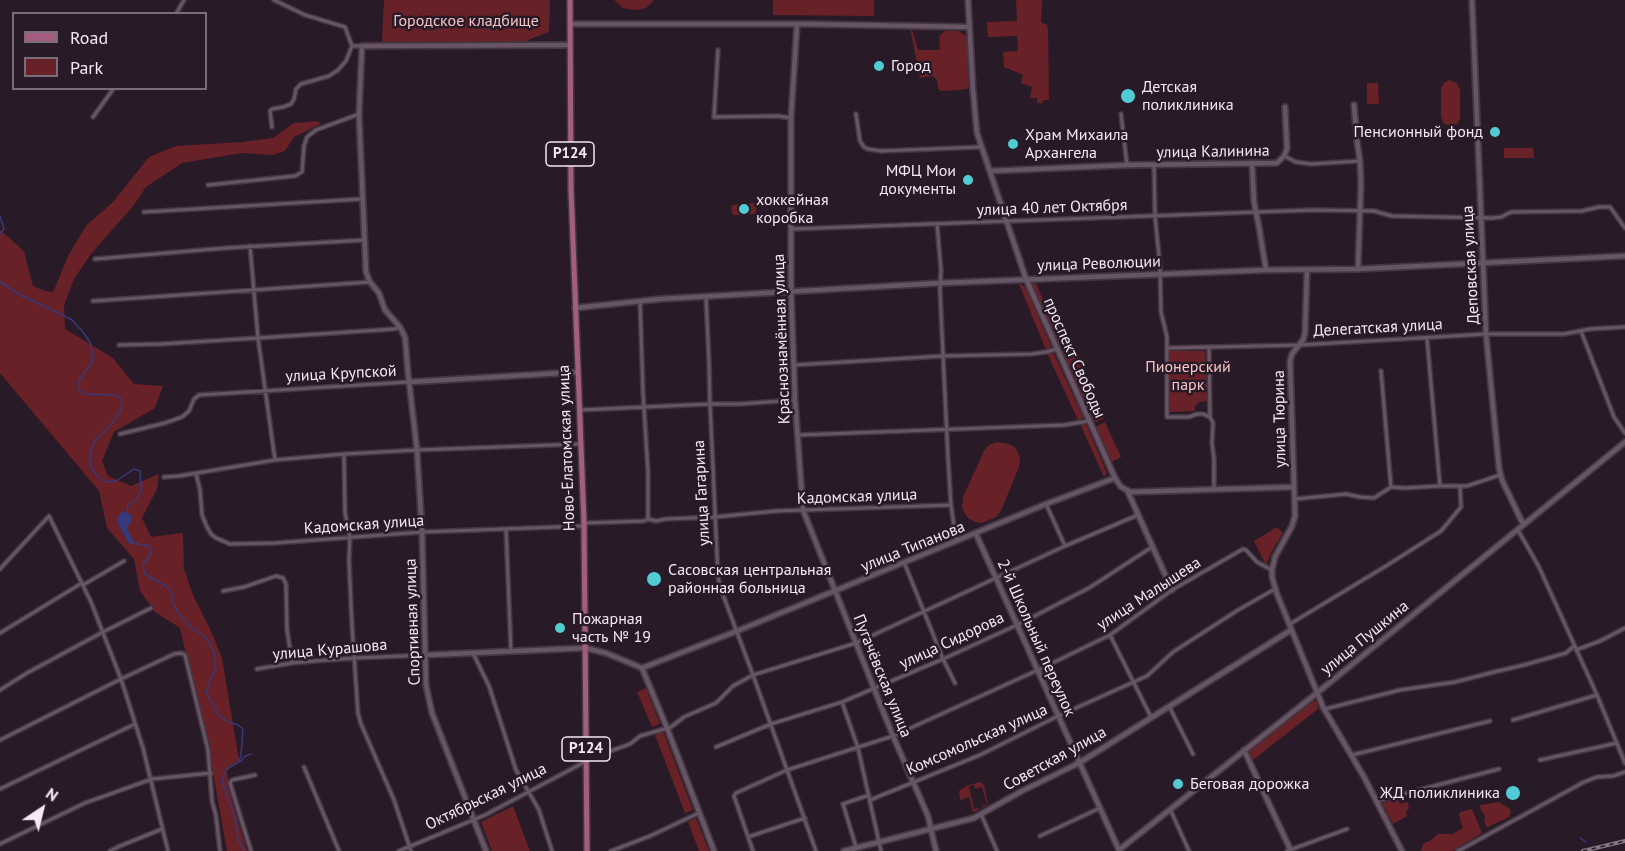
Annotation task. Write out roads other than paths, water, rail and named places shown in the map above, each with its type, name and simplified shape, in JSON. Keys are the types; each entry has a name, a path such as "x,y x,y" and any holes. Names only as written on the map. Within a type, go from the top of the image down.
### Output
{"main road":[{"name":"Ново-Елатомская улица","path":"570,0 574,308 584,524 587,851"}],"street":[{"path":"272,127 270,111 291,104 301,84 329,76 338,70 346,61 352,46 345,27 305,15 274,0"},
{"name":"проспект Свободы","path":"968,0 975,121 981,147 1026,279 1115,478"},
{"name":"Деповская улица","path":"1472,0 1486,334 1500,475 1523,524"},
{"path":"570,24 969,27"},
{"name":"Краснознамённая улица","path":"797,24 791,118 791,291 795,400 803,510"},
{"path":"352,46 570,45"},
{"path":"362,46 359,114 366,272 370,282 379,293 385,310 400,327"},
{"path":"718,50 714,117 778,116 791,118"},
{"path":"93,117 113,90"},
{"path":"1354,105 1360,161 1358,269"},
{"path":"1284,156 1287,149 1285,107"},
{"path":"208,185 295,176 302,172 307,137 316,130 359,114"},
{"path":"856,114 860,141 868,149 881,151 981,147"},
{"path":"1121,114 1127,165"},
{"name":"улица Калинина","path":"990,171 1127,165 1274,163 1279,162 1284,156 1296,162 1311,164 1360,161"},
{"path":"1252,163 1253,196 1266,270"},
{"path":"1154,165 1161,312 1166,331 1167,348 1167,417 1189,417 1197,414 1210,417"},
{"path":"144,212 362,199"},
{"name":"улица 40 лет Октября","path":"791,229 1313,210 1374,211 1392,216 1501,217 1511,212 1582,211 1599,207 1610,207 1625,228"},
{"path":"937,224 948,458 956,542"},
{"path":"96,258 365,240"},
{"path":"250,246 258,338 275,460"},
{"name":"улица Революции","path":"574,308 640,300 941,283 1266,270 1358,269 1625,256"},
{"name":"улица Тюрина","path":"1272,570 1275,556 1294,522 1290,361 1305,333 1307,270"},
{"path":"93,301 370,282"},
{"name":"улица Гагарина","path":"706,296 720,587 816,851"},
{"path":"640,300 648,519"},
{"path":"119,345 258,338 400,327"},
{"name":"Спортивная улица","path":"400,327 405,337 417,450 422,532 426,685 432,713 486,851"},
{"name":"Делегатская улица","path":"1167,348 1300,345 1486,334 1564,334 1590,329 1625,327"},
{"path":"1581,332 1614,417 1625,433"},
{"path":"1427,338 1440,486"},
{"path":"1209,347 1214,489"},
{"path":"794,364 1031,354 1057,349"},
{"path":"1381,371 1391,487"},
{"name":"улица Крупской","path":"120,434 182,417 189,411 194,399 199,395 577,372"},
{"path":"580,410 795,400"},
{"path":"798,435 1064,425 1089,421"},
{"name":"улица Пушкина","path":"1119,850 1317,693 1625,442"},
{"path":"164,477 275,460 344,454 582,444"},
{"path":"344,454 345,513 350,538 349,560 357,702 361,724 394,801 410,849"},
{"name":"Кадомская улица","path":"196,473 205,522 212,534 230,543 275,543 422,532 506,530 803,510 951,505"},
{"path":"1294,499 1346,494 1360,498 1374,498 1391,487 1460,487 1500,475"},
{"path":"1115,478 1120,487 1128,492 1293,487"},
{"name":"улица Типанова","path":"642,668 737,632 1046,504 1115,478"},
{"name":"Советская улица","path":"844,851 970,820 1079,763 1441,531 1461,507 1460,487"},
{"path":"1128,492 1172,590"},
{"path":"1046,504 1065,546"},
{"name":"Пугачёвская улица","path":"803,510 932,830 936,851"},
{"name":"Октябрьская улица","path":"399,851 410,849 475,819 586,761 626,746 643,735 674,726 684,717 716,703 733,686 753,675 856,643 1065,546 1138,515"},
{"path":"0,569 49,516 82,584 121,679 152,779 168,851"},
{"path":"1517,529 1539,567 1597,694 1625,763"},
{"path":"506,530 510,651"},
{"name":"2-й Школьный переулок","path":"976,534 1119,850"},
{"name":"улица Сидорова","path":"716,747 771,724 875,689 1017,625 1089,588 1153,546"},
{"name":"улица Малышева","path":"748,837 735,794 788,770 893,736 1038,670 1110,635 1172,590 1243,549 1257,562 1272,570"},
{"path":"0,633 124,561"},
{"path":"904,562 943,659 955,682"},
{"path":"1272,570 1275,588 1324,709 1377,801 1402,851"},
{"path":"223,591 244,587 276,576 283,578 286,584 287,629 292,663"},
{"name":"Комсомольская улица","path":"856,848 843,804 913,782 984,753 1133,683 1150,674 1173,652 1275,588"},
{"path":"0,690 151,608"},
{"path":"1324,709 1400,690 1470,679 1537,662 1599,641 1625,628"},
{"path":"1110,635 1151,717"},
{"path":"585,648 606,653 642,668 714,851"},
{"name":"улица Курашова","path":"257,669 292,663 355,658 585,648"},
{"path":"0,741 121,679 174,654 181,653 184,655 205,737 220,851"},
{"path":"473,653 489,686 516,770 539,810 552,851"},
{"path":"1513,720 1597,694"},
{"path":"842,702 858,748 881,851"},
{"path":"1169,706 1193,754"},
{"path":"1351,756 1490,721"},
{"path":"0,789 135,724"},
{"path":"1540,760 1617,743"},
{"path":"1244,750 1290,851 1347,829"},
{"path":"304,766 339,851"},
{"path":"1377,801 1499,769"},
{"path":"1458,851 1584,782 1625,772"},
{"path":"0,844 84,803 152,779 211,773"},
{"path":"251,851 230,783 232,780 255,775"},
{"path":"1040,836 1100,808"},
{"path":"1170,809 1189,851"},
{"path":"611,851 651,836 699,813"},
{"path":"981,814 997,851"},
{"path":"753,851 748,837 805,818"},
{"path":"110,851 162,829"}],"waterway":[{"path":"0,216 4,229 0,234"},
{"path":"0,282 22,296 72,320 91,344 93,361 79,380 79,390 85,394 116,395 122,400 121,410 94,442 90,455 91,467 97,476 106,482 116,481 134,469 140,471 141,489 137,499 128,505 127,513"},
{"path":"134,543 149,546 151,553 143,565 145,574 169,588 173,596 172,600 181,616 189,626 210,643 215,656 215,667 206,692 219,715 243,729 241,756 238,762"},
{"path":"244,851 238,839 236,821 222,781 226,769 251,754"},
{"path":"1580,838 1586,842"}],"railway":[{"path":"1583,851 1625,841"}],"place":[{"name":"Город","path":"879,66"},
{"name":"Детская поликлиника","path":"1128,96"},
{"name":"Пенсионный фонд","path":"1495,132"},
{"name":"Храм Михаила Архангела","path":"1013,144"},
{"name":"МФЦ Мои документы","path":"968,180"},
{"name":"хоккейная коробка","path":"744,209"},
{"name":"Сасовская центральная районная больница","path":"654,579"},
{"name":"Пожарная часть № 19","path":"560,628"},
{"name":"Беговая дорожка","path":"1178,784"},
{"name":"ЖД поликлиника","path":"1513,793"}],"park label":[{"name":"Городское кладбище","path":"466,21"},
{"name":"Пионерский парк","path":"1188,376"}]}
